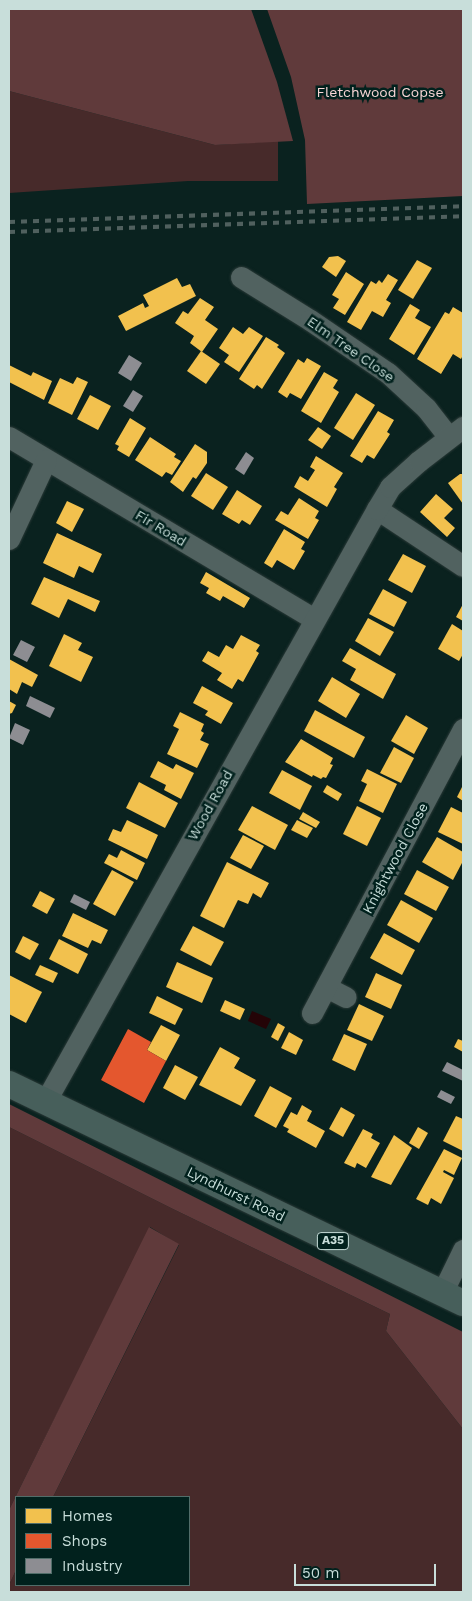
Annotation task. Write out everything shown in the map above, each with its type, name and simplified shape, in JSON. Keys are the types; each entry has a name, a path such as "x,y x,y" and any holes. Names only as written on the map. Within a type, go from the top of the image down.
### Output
{"main road":[{"name":"Lyndhurst Road","path":"9,1084 453,1298"}],"street":[{"name":"Elm Tree Close","path":"240,277 310,320 388,373 426,408 456,432"},
{"name":"Wood Road","path":"45,1102 314,619 390,487 456,432"},
{"name":"Fir Road","path":"9,437 314,619"},
{"path":"9,539 46,460"},
{"path":"377,509 463,566"},
{"name":"Knightwood Close","path":"312,1013 463,729"},
{"path":"326,987 346,997"},
{"path":"453,1298 463,1250"}],"shaded area":[{"path":"9,91 215,145 278,141 278,181 188,181 9,193"},
{"path":"252,1011 271,1019 266,1029 248,1021"},
{"path":"9,1127 390,1314 386,1331 463,1429 463,1592 9,1592 9,1585 15,1572 15,1586 190,1586 190,1496 54,1496 179,1245 150,1227 9,1510"}],"green space":[{"name":"Fletchwood Copse","path":"9,9 251,9 277,82 293,141 215,145 9,91"},
{"name":"Fletchwood Copse","path":"267,9 463,9 463,196 307,204 305,140 291,77"},
{"path":"9,1104 463,1332 463,1429 386,1331 390,1314 9,1127"},
{"path":"149,1227 179,1244 53,1496 16,1496"},
{"path":"15,1498 15,1572 9,1585 9,1510"}],"building: Homes":[{"path":"338,256 346,261 336,277 322,267 329,257"},
{"path":"417,260 432,268 413,299 398,290"},
{"path":"346,272 364,284 345,315 333,308 339,299 332,295"},
{"path":"388,274 398,280 386,300 391,303 383,317 372,311 361,330 347,322 371,281 376,284 379,280 382,283"},
{"path":"177,278 182,287 190,284 196,296 126,331 118,316 143,303 145,308 149,306 143,295"},
{"path":"200,298 214,307 205,320 218,329 202,352 190,343 194,336 175,323 183,311 188,314"},
{"path":"410,304 420,310 415,318 431,327 414,355 389,339"},
{"path":"453,307 463,313 463,355 461,359 453,354 441,374 417,359 445,312 449,314"},
{"path":"233,327 243,334 249,327 263,336 239,372 224,362 229,355 219,348"},
{"path":"266,337 279,345 277,347 285,353 262,389 257,385 254,389 239,379"},
{"path":"201,351 220,364 206,384 187,371"},
{"path":"307,358 321,366 301,399 290,393 287,398 278,392 298,359 304,363"},
{"path":"9,365 31,376 33,372 52,381 44,400 9,382"},
{"path":"324,372 338,380 333,388 339,392 321,423 301,411"},
{"path":"77,377 88,382 72,415 48,403 60,378 73,384"},
{"path":"356,393 375,405 353,440 334,428"},
{"path":"90,395 111,406 98,430 77,419"},
{"path":"378,411 394,420 387,432 390,434 374,459 367,455 362,463 350,456"},
{"path":"130,418 146,428 129,457 117,450 119,446 115,444"},
{"path":"318,427 331,436 322,449 308,440"},
{"path":"150,437 176,454 174,457 181,461 172,475 166,472 162,477 135,460"},
{"path":"195,444 207,452 207,463 196,479 193,477 183,492 170,482"},
{"path":"316,456 343,473 334,487 337,489 327,507 294,487 300,476 308,481 315,470 310,467"},
{"path":"206,473 228,487 213,510 191,496"},
{"path":"460,474 463,474 463,504 448,483"},
{"path":"237,490 262,506 250,525 242,520 239,524 222,514"},
{"path":"436,494 453,509 444,518 455,528 447,537 420,512"},
{"path":"299,498 319,511 315,518 319,520 308,539 275,520 281,511 288,515"},
{"path":"67,501 84,509 72,532 56,523"},
{"path":"284,529 305,542 301,549 305,551 294,570 277,560 272,568 264,563"},
{"path":"57,533 102,554 93,573 79,566 74,578 43,563"},
{"path":"403,554 426,566 412,593 388,580"},
{"path":"206,572 250,598 244,608 223,596 220,601 206,593 209,588 200,583"},
{"path":"44,577 100,601 95,612 68,599 59,618 31,604"},
{"path":"383,589 407,602 394,627 369,614"},
{"path":"463,604 463,621 456,617"},
{"path":"368,618 394,632 380,656 355,641"},
{"path":"452,624 463,631 463,654 459,661 438,649"},
{"path":"64,634 82,643 78,650 93,657 81,682 49,666"},
{"path":"241,635 260,645 256,651 259,653 243,682 238,679 232,689 217,680 222,673 202,661 208,651 219,657 226,645 233,649"},
{"path":"350,648 396,674 383,699 350,680 356,669 342,661"},
{"path":"9,659 38,675 32,687 22,682 17,694 9,689"},
{"path":"332,677 360,694 346,718 318,701"},
{"path":"202,686 233,703 221,724 205,715 208,711 193,703"},
{"path":"9,701 16,705 12,713 9,714"},
{"path":"315,710 365,737 354,758 304,731"},
{"path":"180,712 204,724 201,731 204,733 200,740 209,744 197,768 167,754 179,729 173,726"},
{"path":"406,715 428,728 414,754 391,741"},
{"path":"301,739 333,758 330,764 333,765 326,778 323,777 321,779 313,775 312,777 285,762"},
{"path":"394,747 414,758 401,783 380,773"},
{"path":"158,761 173,769 176,764 194,773 181,799 164,790 166,785 150,777"},
{"path":"367,769 397,784 383,813 359,801 367,784 361,781"},
{"path":"282,770 312,786 300,810 269,793"},
{"path":"139,782 178,803 165,828 126,808"},
{"path":"327,785 342,794 338,801 323,792"},
{"path":"463,785 463,801 457,797"},
{"path":"252,806 288,825 275,850 238,830"},
{"path":"357,806 381,818 367,846 343,834"},
{"path":"451,807 463,813 463,844 438,832"},
{"path":"303,812 320,822 316,828 299,819"},
{"path":"127,820 158,835 147,859 108,840 113,829 121,832"},
{"path":"297,820 313,828 307,838 291,830"},
{"path":"243,835 264,846 251,869 230,858"},
{"path":"437,837 463,852 463,861 453,880 422,862"},
{"path":"121,850 145,863 137,880 104,863 109,854 117,858"},
{"path":"227,862 269,883 261,898 253,893 248,904 238,900 224,928 200,916"},
{"path":"112,870 134,882 115,916 93,904"},
{"path":"417,870 449,887 436,911 404,894"},
{"path":"40,891 55,899 47,914 32,906"},
{"path":"401,900 433,918 419,943 387,925"},
{"path":"73,913 108,930 101,944 92,940 88,948 62,936"},
{"path":"193,926 224,942 211,966 180,950"},
{"path":"384,933 415,950 402,975 370,958"},
{"path":"23,936 39,944 30,960 15,952"},
{"path":"59,939 88,954 78,974 49,959"},
{"path":"177,962 213,978 202,1003 166,987"},
{"path":"40,965 58,973 53,983 35,975"},
{"path":"376,973 402,985 391,1009 365,997"},
{"path":"9,975 42,992 26,1023 9,1014"},
{"path":"157,996 183,1009 175,1025 149,1013"},
{"path":"225,1000 245,1009 240,1020 220,1011"},
{"path":"359,1004 384,1016 372,1041 347,1030"},
{"path":"278,1023 285,1027 278,1041 271,1037"},
{"path":"161,1025 180,1035 166,1061 147,1050"},
{"path":"289,1032 303,1040 296,1055 281,1048"},
{"path":"344,1034 367,1044 355,1071 332,1060"},
{"path":"458,1039 463,1041 463,1052 454,1047"},
{"path":"220,1047 240,1058 234,1068 256,1080 241,1106 199,1085"},
{"path":"175,1065 198,1077 185,1100 163,1088"},
{"path":"270,1086 292,1098 276,1128 254,1116"},
{"path":"302,1105 312,1111 307,1121 325,1131 316,1148 287,1132 289,1129 283,1126 291,1112 297,1115"},
{"path":"341,1107 355,1115 343,1137 329,1129"},
{"path":"456,1116 463,1119 463,1151 443,1141"},
{"path":"418,1127 428,1133 419,1149 409,1143"},
{"path":"363,1129 373,1134 371,1138 380,1143 366,1168 357,1163 355,1168 344,1163"},
{"path":"394,1135 412,1148 391,1185 371,1177"},
{"path":"444,1149 462,1158 454,1175 444,1170 443,1172 454,1178 441,1204 431,1198 428,1205 416,1199"}],"building: Shops":[{"path":"128,1029 151,1042 147,1050 166,1061 144,1103 101,1080"}],"building: Industry":[{"path":"129,355 142,363 131,381 118,373"},
{"path":"133,390 143,396 133,412 123,406"},
{"path":"246,452 254,458 244,475 235,469"},
{"path":"21,640 35,647 27,662 13,655"},
{"path":"30,696 55,708 50,718 26,706"},
{"path":"15,723 30,730 23,745 9,738"},
{"path":"74,894 90,902 86,910 70,902"},
{"path":"447,1062 463,1070 463,1081 442,1071"},
{"path":"441,1090 455,1097 451,1104 437,1097"}],"railway":[{"path":"9,222 463,206"},
{"path":"9,232 463,216"}]}
